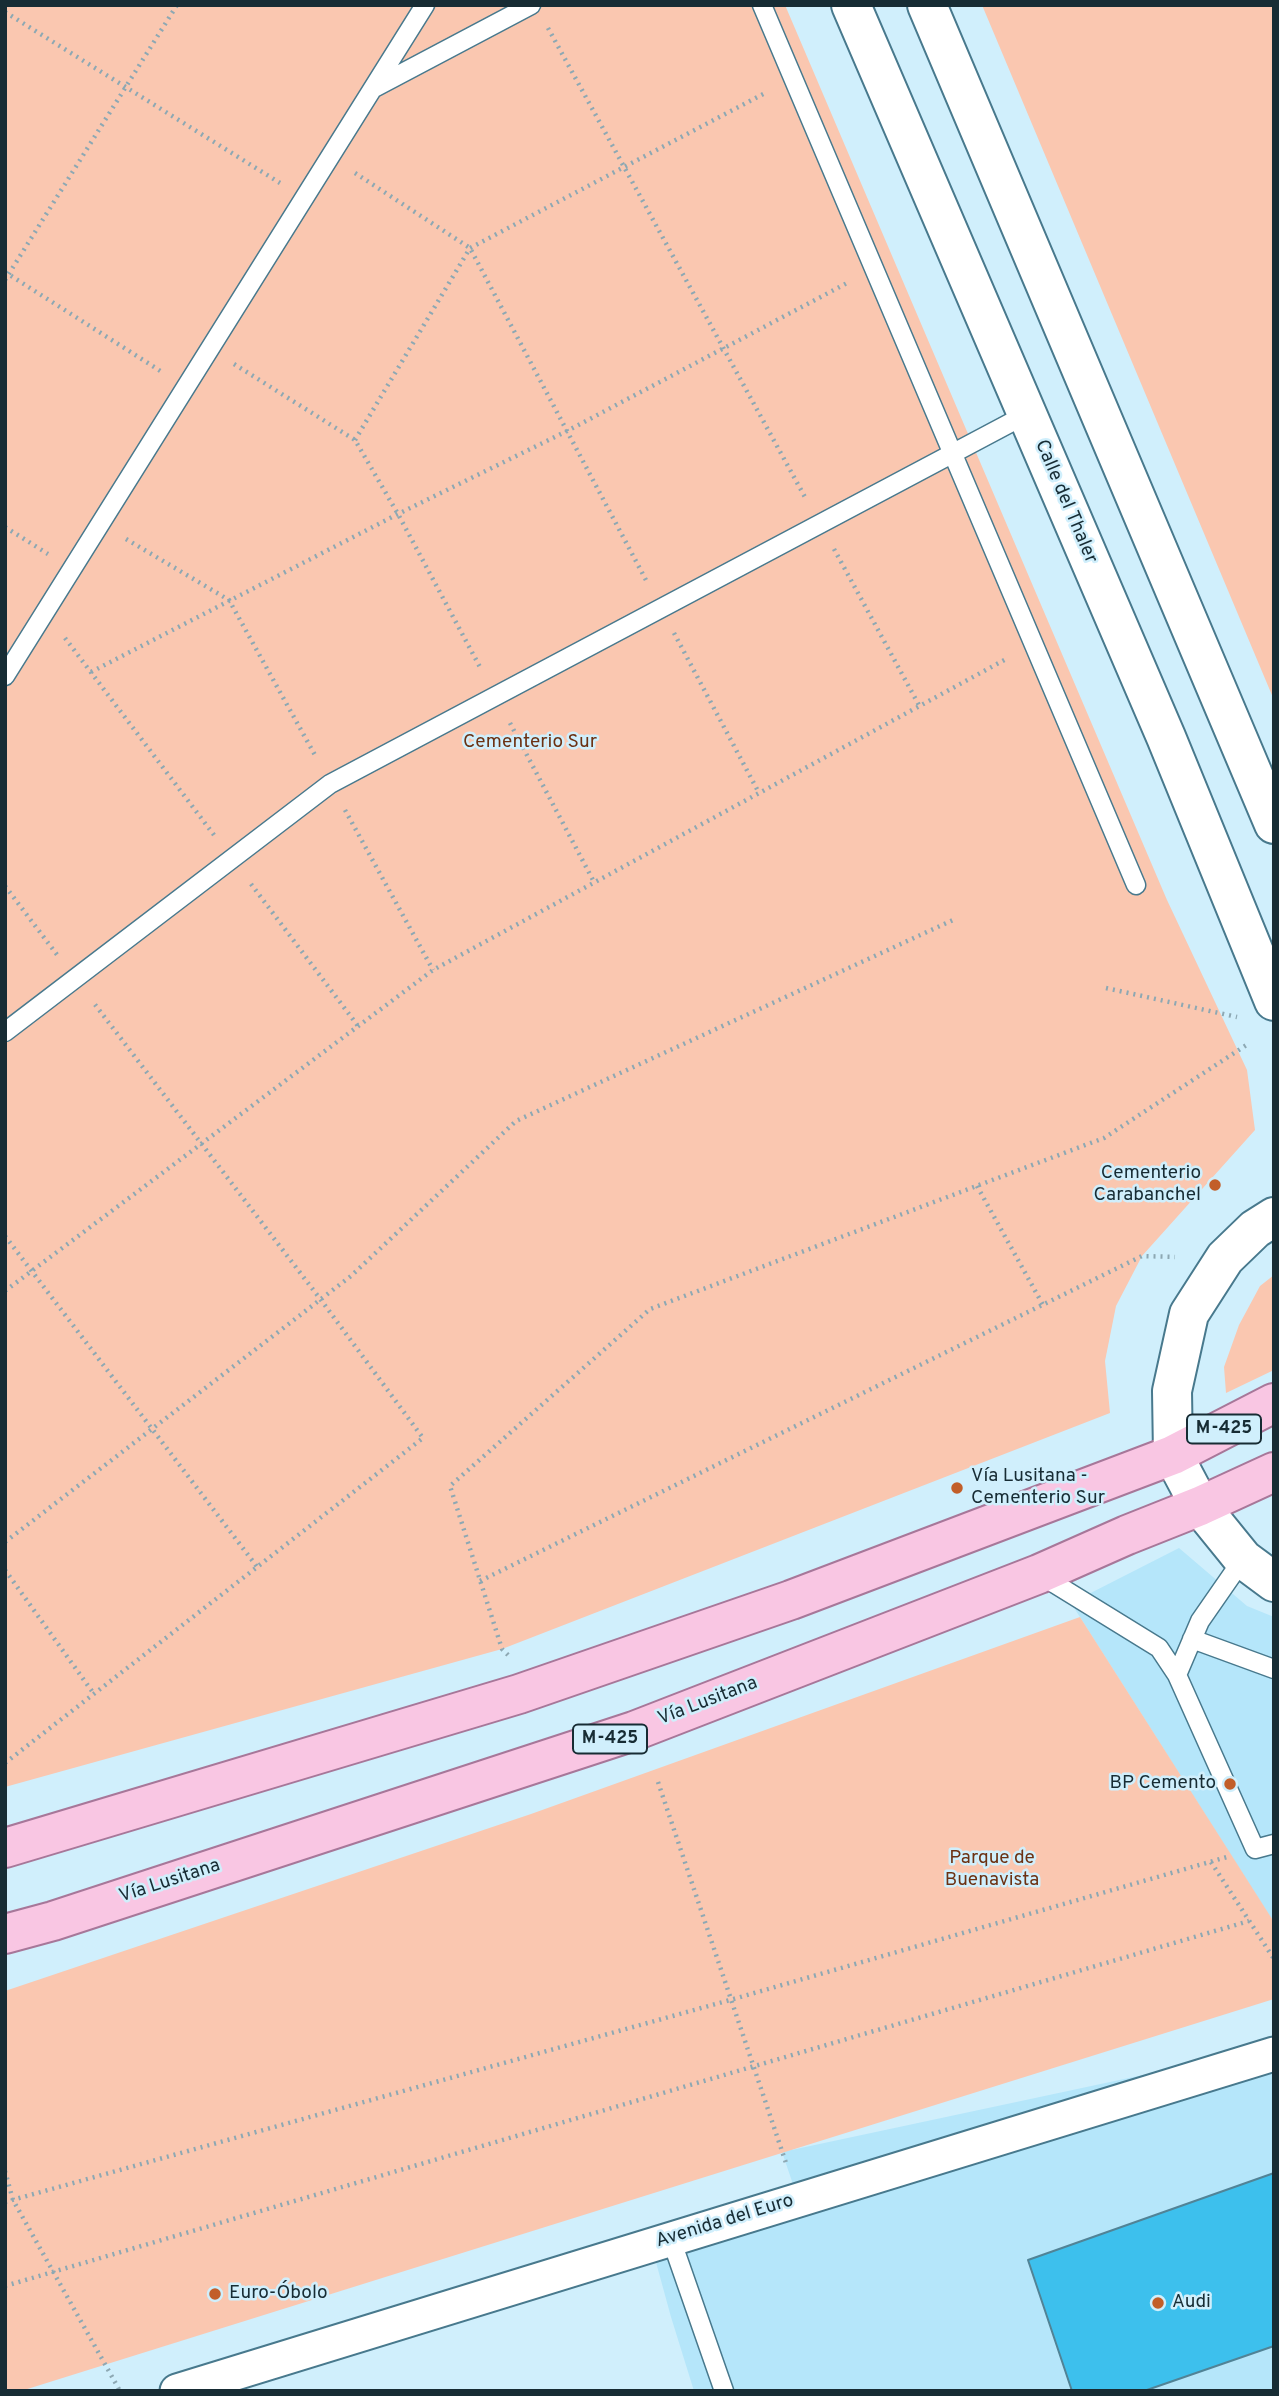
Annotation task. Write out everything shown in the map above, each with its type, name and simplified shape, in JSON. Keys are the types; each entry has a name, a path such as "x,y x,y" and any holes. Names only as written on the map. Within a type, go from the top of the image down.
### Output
{"main road":[{"name":"M-425","path":"5,1848 519,1694 790,1600 1174,1454 1274,1404"},
{"name":"M-425","path":"1200,1506 1274,1472"},
{"name":"Vía Lusitana","path":"5,1934 53,1921 634,1731 1039,1574 1200,1506"}],"street":[{"name":"Calle del Thaler","path":"851,5 1166,737 1274,1001"},
{"path":"927,5 1262,773 1274,824"},
{"path":"1274,1217 1255,1229 1225,1258 1189,1314 1172,1391 1174,1454 1200,1506 1243,1559 1274,1582"},
{"name":"Avenida del Euro","path":"177,2391 1274,2054"}],"lane":[{"path":"5,676 425,5"},
{"path":"762,5 1136,885"},
{"path":"372,89 537,11"},
{"path":"5,1032 330,784 1027,414"},
{"path":"1177,1675 1200,1621 1243,1559"},
{"path":"1039,1574 1159,1648 1177,1675 1255,1849 1274,1843"},
{"path":"1192,1639 1274,1670"},
{"path":"671,2239 724,2391"}],"path":[{"path":"177,5 6,276 186,388"},
{"path":"537,11 920,707"},
{"path":"5,12 304,198"},
{"path":"355,440 470,248 793,78"},
{"path":"330,157 470,248 759,793"},
{"path":"90,672 398,514 567,431 874,269"},
{"path":"210,349 355,440 398,514 594,883"},
{"path":"101,524 229,600 433,970"},
{"path":"5,527 72,570"},
{"path":"45,612 358,1026"},
{"path":"5,1291 433,970 1034,644"},
{"path":"5,886 424,1438 5,1763"},
{"path":"5,1542 351,1276 516,1121 953,920"},
{"path":"1106,988 1238,1017"},
{"path":"511,1658 502,1649 450,1486 650,1309 1104,1138 1248,1044"},
{"path":"977,1186 1043,1305"},
{"path":"5,1236 258,1567"},
{"path":"480,1581 1142,1256 1225,1258"},
{"path":"5,1570 94,1694"},
{"path":"658,1782 798,2199"},
{"path":"5,2202 730,2000 1211,1862 1274,1959"},
{"path":"5,2286 1249,1921"},
{"path":"5,2171 13,2200 120,2391"}],"shaded area":[{"name":"BP Cemento","path":"1179,1548 1247,1606 1274,1617 1274,1923 1071,1603"},
{"path":"1274,2047 1274,2391 694,2391 651,2244 798,2199 782,2152"}],"green space":[{"name":"Cementerio Sur","path":"5,5 785,5 1167,900 1247,1070 1255,1130 1142,1256 1116,1306 1105,1361 1110,1413 502,1649 5,1787"},
{"path":"982,5 1274,5 1274,700"},
{"path":"1274,1275 1274,1370 1226,1393 1224,1367 1239,1325 1260,1286"},
{"name":"Parque de Buenavista","path":"1080,1617 1274,1922 1274,1999 21,2391 5,2391 5,1991 531,1814"}],"building":[{"name":"Audi","path":"1274,2173 1274,2346 1144,2391 1072,2391 1028,2260"}],"place":[{"name":"Cementerio Carabanchel","path":"1215,1185"},
{"name":"Vía Lusitana - Cementerio Sur","path":"957,1488"},
{"name":"BP Cemento","path":"1230,1784"},
{"name":"Euro-Óbolo","path":"215,2294"},
{"name":"Audi","path":"1158,2303"}]}
